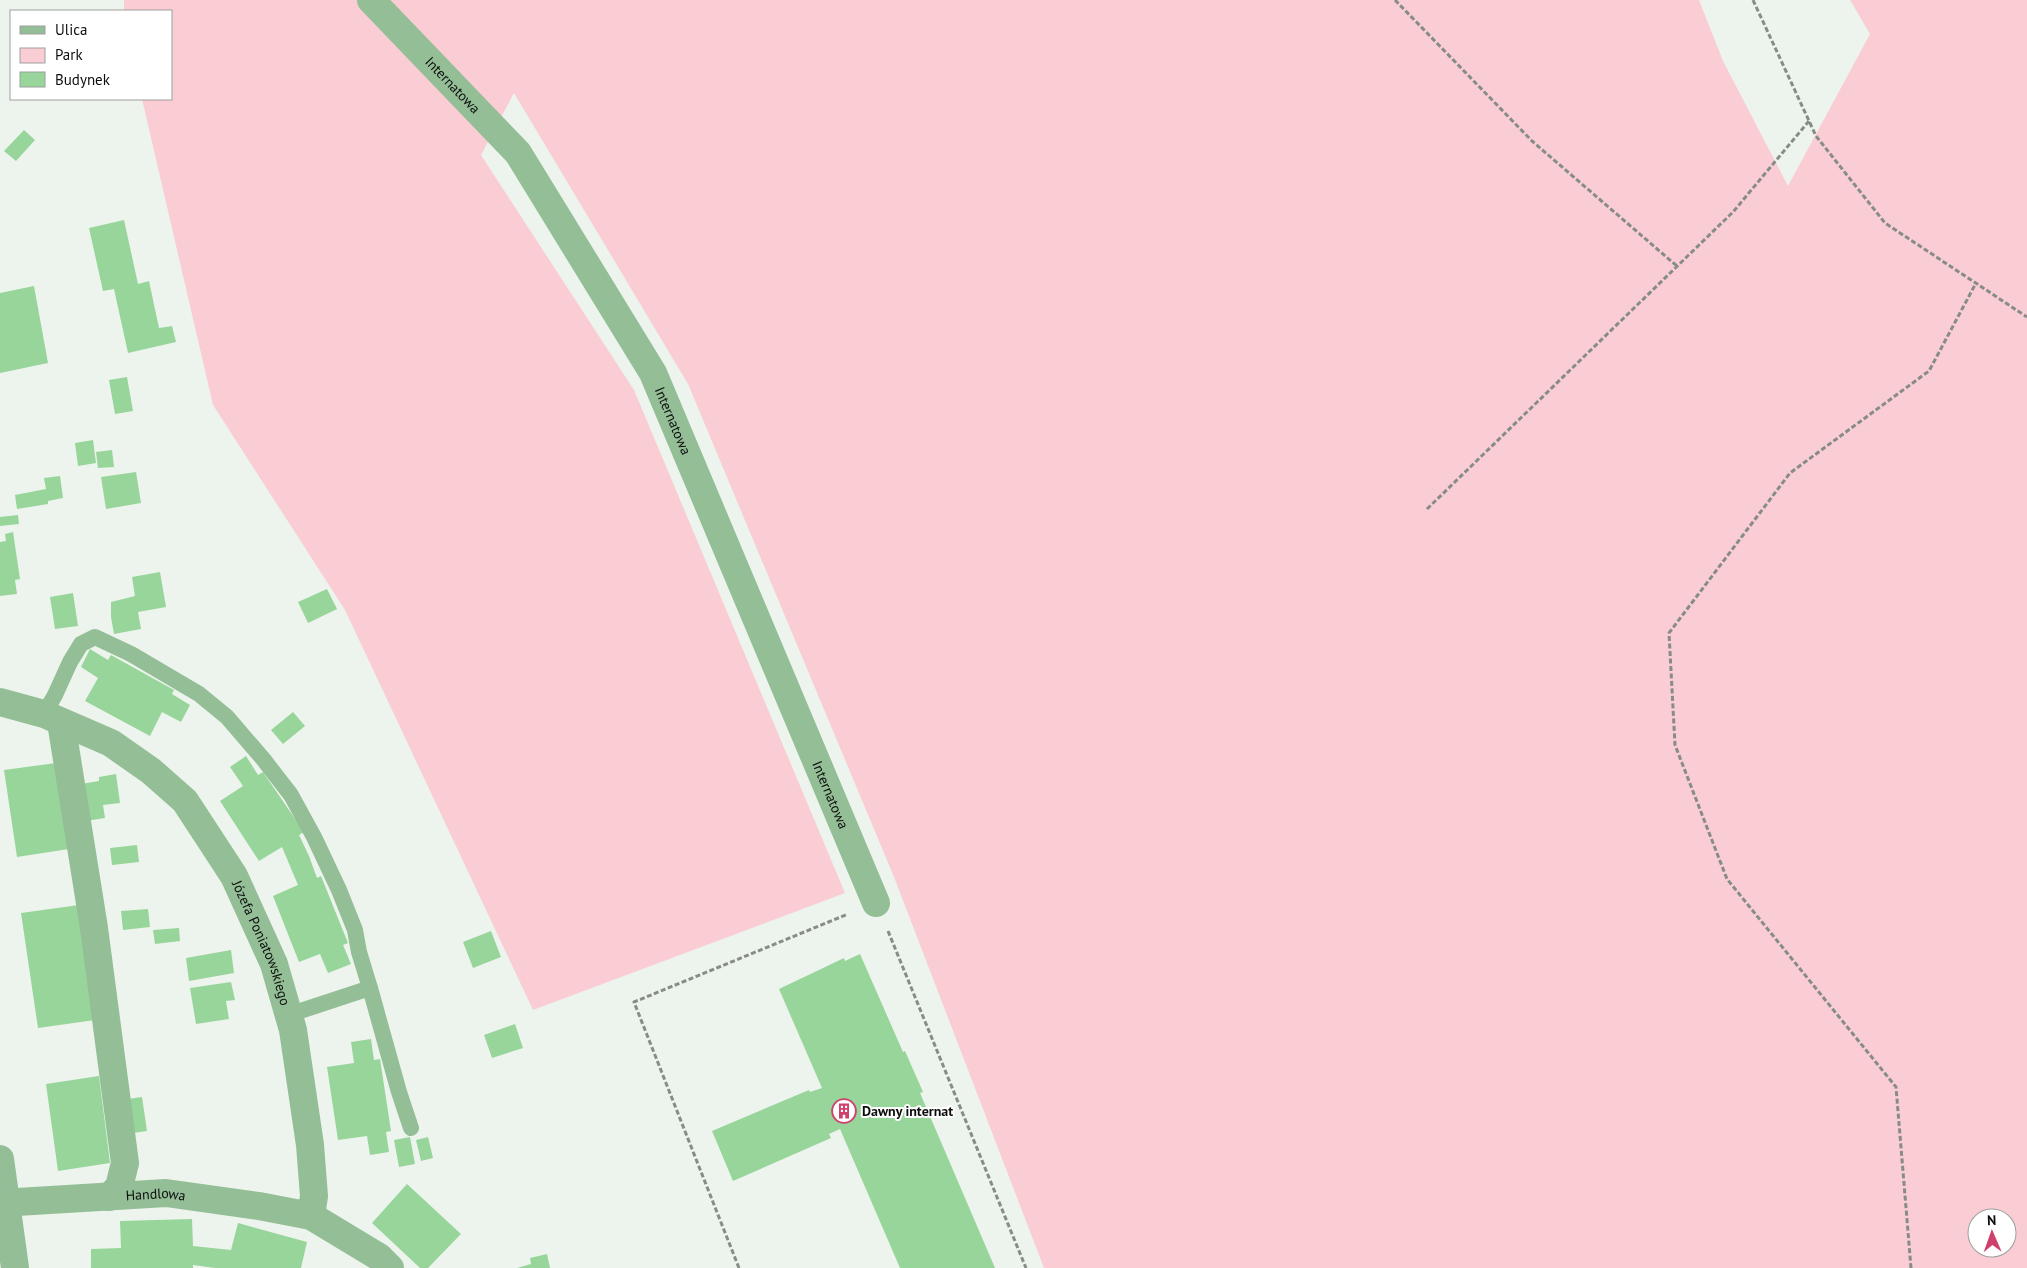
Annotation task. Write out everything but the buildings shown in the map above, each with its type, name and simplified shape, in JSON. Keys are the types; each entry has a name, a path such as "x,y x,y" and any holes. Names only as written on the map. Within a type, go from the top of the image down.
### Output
{"street":[{"name":"Internatowa","path":"371,0 518,153 653,373 876,903"},
{"name":"Józefa Poniatowskiego","path":"0,702 53,718 111,743 151,772 185,801 234,876 274,964 293,1030 310,1145 314,1196 311,1216"},
{"path":"53,718 94,928 125,1163 119,1187 109,1197"},
{"path":"0,1159 3,1202 15,1268"},
{"name":"Handlowa","path":"3,1202 166,1193 259,1206 311,1216"},
{"path":"311,1216 380,1257 390,1268"}],"lane":[{"path":"53,718 55,695 70,662 81,644 95,637 154,667 206,699 227,717 291,795 314,837 339,890 355,930 359,952 411,1128"},
{"path":"288,1015 370,988"}],"path":[{"path":"1395,0 1532,142 1678,267"},
{"path":"1752,0 1816,136 1885,223 2027,317"},
{"path":"1427,509 1733,212 1809,121"},
{"path":"1911,1268 1896,1087 1727,879 1676,745 1668,633 1790,473 1929,371 1976,283"},
{"path":"739,1268 634,1002 876,903 1026,1268"}],"green space":[{"path":"124,0 1699,0 1723,61 1788,186 1870,34 1850,0 2027,0 2027,1268 1044,1268 894,877 688,384 514,93 481,155 634,390 845,893 533,1010 345,610 213,405 142,100 172,100 172,10 124,10"}],"place":[{"name":"Dawny internat","path":"844,1111"}]}
